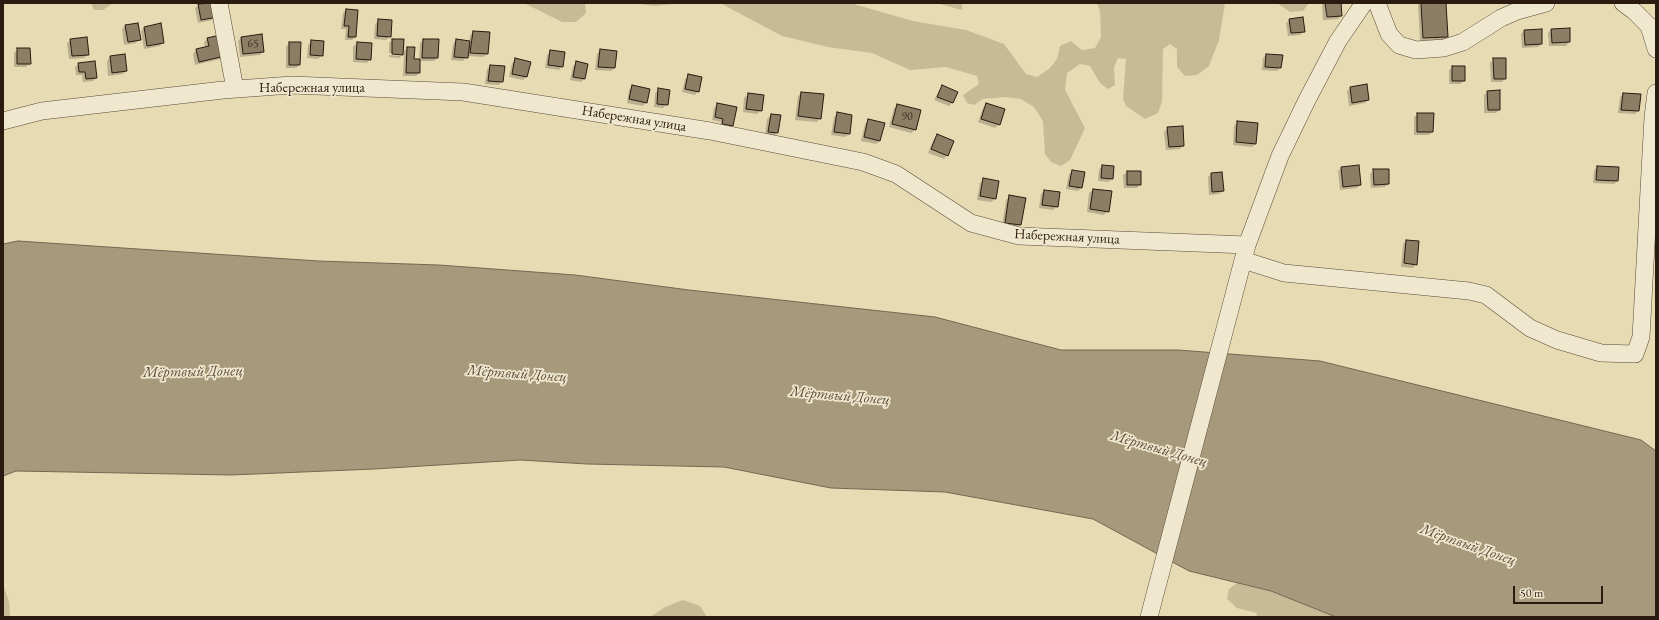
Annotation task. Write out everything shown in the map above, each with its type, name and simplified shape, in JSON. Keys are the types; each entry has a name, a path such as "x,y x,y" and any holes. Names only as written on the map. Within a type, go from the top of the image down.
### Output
{"street":[{"path":"219,3 235,89"},
{"path":"1149,617 1245,252 1280,156 1306,100 1338,41 1364,3"},
{"path":"1377,3 1389,34 1399,45 1416,50 1444,48 1463,42 1501,18 1517,11 1546,3"},
{"path":"1624,3 1653,28 1656,49"},
{"name":"Набережная улица","path":"3,122 42,111 235,89 292,85 463,92 710,131 863,162 896,174 971,223 1019,236 1245,252 1284,273 1469,291 1486,295 1530,328 1557,340 1601,353 1635,354 1641,337 1653,117 1656,93"}],"shaded area":[{"path":"91,3 113,3 103,10 94,10"},
{"path":"524,3 585,3 586,13 576,22 562,22"},
{"path":"635,3 683,3 653,6"},
{"path":"699,3 850,3 913,21 966,30 1004,44 1026,74 1037,77 1050,68 1057,59 1060,46 1071,41 1082,50 1095,48 1101,37 1100,11 1097,3 1225,3 1219,40 1209,66 1197,75 1185,76 1177,67 1177,49 1170,44 1163,49 1162,101 1158,113 1145,119 1126,106 1123,99 1126,59 1118,58 1114,67 1115,85 1108,89 1100,83 1090,66 1080,64 1067,73 1065,90 1085,128 1070,160 1061,166 1051,162 1045,154 1043,121 1034,107 1021,99 1006,97 983,99 974,105 967,103 963,95 979,84 977,76 946,67 910,70 872,53 828,47 782,36 722,4"},
{"path":"936,3 962,3 962,10"},
{"path":"1277,3 1309,3 1303,11 1290,12"},
{"path":"1237,583 1271,591 1336,617 1256,617 1257,613 1237,608 1227,599 1229,589"},
{"path":"3,584 9,602 10,617 3,617"},
{"path":"683,600 700,606 707,617 650,617 665,607"}],"water":[{"name":"Мёртвый Донец","path":"18,241 318,261 439,265 575,275 689,290 935,317 1061,350 1178,350 1320,361 1641,440 1656,451 1656,617 1336,617 1271,591 1189,571 1093,519 945,492 831,488 724,467 587,464 520,460 374,469 231,475 16,471 3,476 3,244"}],"building":[{"path":"214,3 217,17 201,20 198,4"},
{"path":"1325,3 1341,3 1342,16 1327,17"},
{"path":"1421,3 1446,3 1448,37 1423,38"},
{"path":"346,9 358,10 356,37 348,37 349,26 344,26"},
{"path":"1303,17 1305,32 1291,33 1289,19"},
{"path":"378,19 392,20 391,37 377,36"},
{"path":"138,23 141,40 128,42 125,25"},
{"path":"161,23 164,43 147,46 144,27"},
{"path":"1570,28 1570,42 1552,43 1551,29"},
{"path":"1542,29 1542,44 1525,45 1524,30"},
{"path":"473,31 490,32 488,54 470,53"},
{"path":"262,34 264,52 243,54 241,37"},
{"path":"220,35 225,56 199,62 196,49 209,46 207,38"},
{"path":"87,37 89,55 72,56 70,39"},
{"path":"392,39 404,39 403,55 392,54"},
{"path":"423,39 439,39 438,58 422,58"},
{"path":"456,39 470,41 468,58 454,57"},
{"path":"311,40 324,41 323,56 310,55"},
{"path":"289,42 301,42 300,65 289,65"},
{"path":"357,42 372,43 371,60 356,59"},
{"path":"407,47 415,47 414,59 420,59 420,73 406,73"},
{"path":"17,48 30,48 31,64 17,64"},
{"path":"600,49 617,51 615,68 598,67"},
{"path":"550,50 565,52 563,67 548,65"},
{"path":"125,54 127,71 112,73 110,56"},
{"path":"1266,54 1283,55 1281,68 1265,67"},
{"path":"515,58 531,62 527,77 512,74"},
{"path":"1493,58 1506,58 1506,79 1494,79"},
{"path":"95,61 97,78 86,79 85,72 79,72 78,63"},
{"path":"576,61 588,64 585,79 573,77"},
{"path":"490,65 505,66 503,82 488,81"},
{"path":"1452,66 1465,66 1465,81 1452,81"},
{"path":"688,74 702,77 699,92 685,89"},
{"path":"1367,84 1369,100 1352,103 1350,87"},
{"path":"632,85 650,89 647,103 629,99"},
{"path":"942,85 958,92 953,103 937,97"},
{"path":"658,88 670,90 668,105 657,104"},
{"path":"1500,90 1500,110 1488,110 1487,91"},
{"path":"801,92 824,94 821,119 798,116"},
{"path":"748,93 764,95 762,111 746,109"},
{"path":"1623,93 1641,94 1639,111 1621,110"},
{"path":"717,103 737,107 733,126 722,124 723,119 715,117"},
{"path":"986,103 1005,109 1000,125 981,119"},
{"path":"897,104 921,110 916,130 892,124"},
{"path":"837,112 852,115 850,134 834,132"},
{"path":"1417,113 1434,113 1433,132 1417,132"},
{"path":"771,114 781,115 778,133 768,132"},
{"path":"868,119 885,123 880,141 864,137"},
{"path":"1237,121 1258,123 1256,144 1236,142"},
{"path":"1183,126 1184,146 1169,147 1167,127"},
{"path":"937,134 954,141 948,156 931,149"},
{"path":"1102,165 1114,166 1113,179 1101,178"},
{"path":"1359,165 1361,185 1343,187 1341,167"},
{"path":"1597,166 1619,167 1618,181 1596,180"},
{"path":"1373,169 1389,169 1389,184 1374,185"},
{"path":"1072,170 1085,172 1082,188 1069,186"},
{"path":"1127,171 1141,171 1141,185 1127,185"},
{"path":"1222,172 1224,191 1212,192 1211,173"},
{"path":"983,178 999,181 996,199 980,196"},
{"path":"1093,189 1112,191 1109,212 1090,209"},
{"path":"1044,190 1060,192 1058,207 1042,205"},
{"path":"1009,195 1026,198 1021,225 1005,223"},
{"path":"1406,240 1419,241 1417,265 1404,263"}]}
